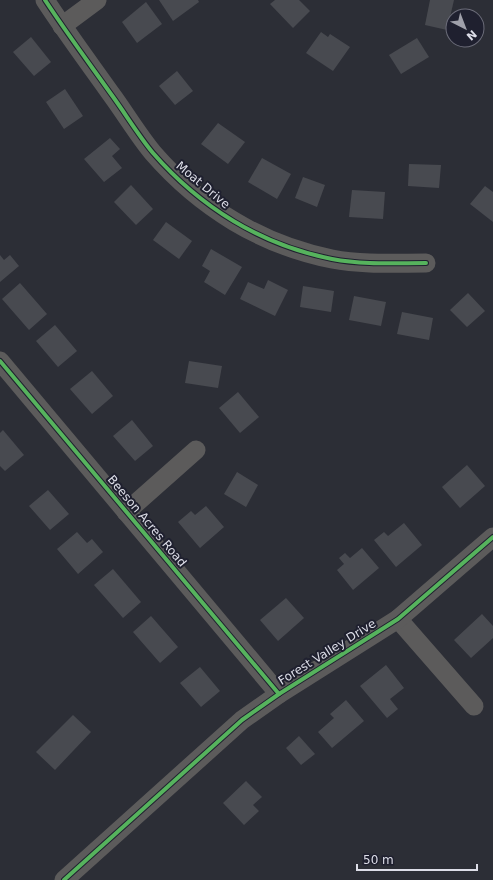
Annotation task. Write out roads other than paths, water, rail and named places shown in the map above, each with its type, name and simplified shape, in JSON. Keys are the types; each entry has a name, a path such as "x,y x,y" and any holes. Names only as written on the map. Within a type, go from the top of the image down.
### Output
{"street":[{"name":"Moat Drive","path":"45,0 152,152 177,179 205,203 231,220 263,237 297,250 333,259 369,263 426,263"},
{"path":"62,26 97,0"},
{"name":"Beeson Acres Road","path":"0,361 279,694"},
{"path":"126,512 196,450"},
{"name":"Forest Valley Drive","path":"64,880 242,720 279,694 398,619 493,537"},
{"path":"398,619 474,706"}]}
